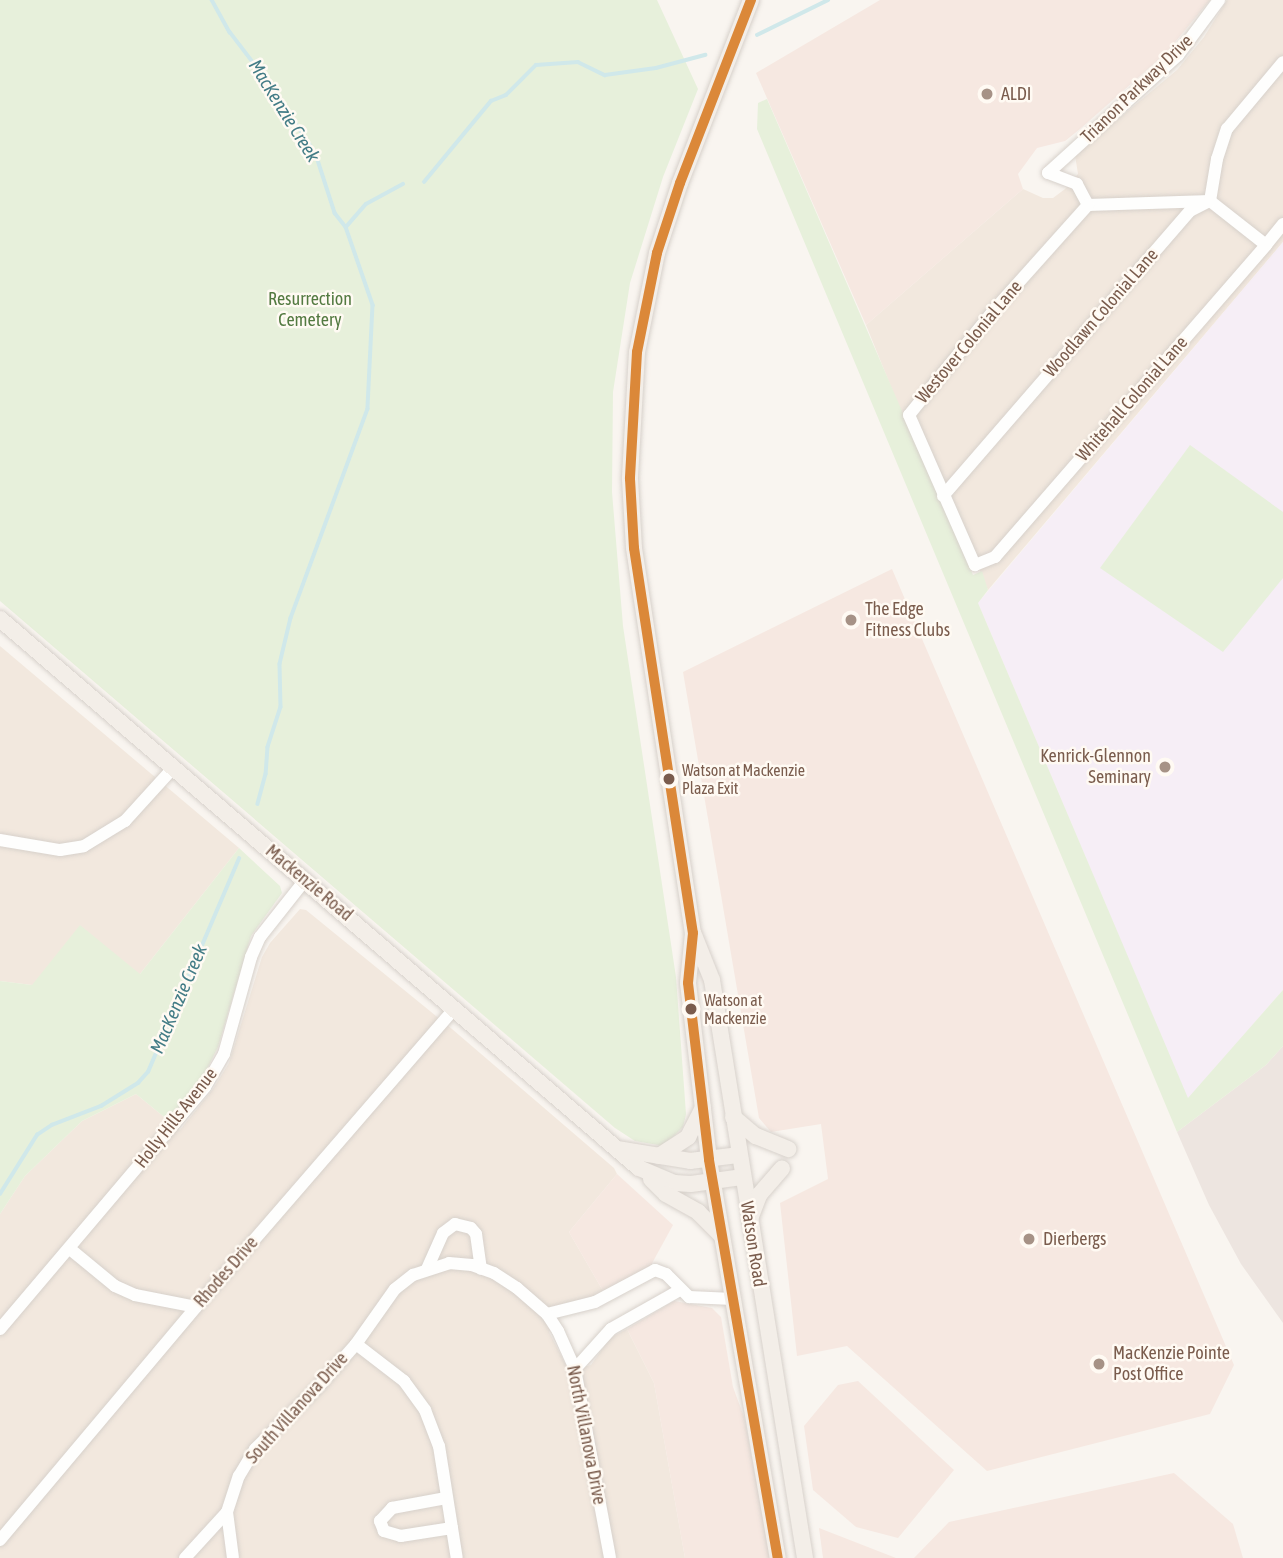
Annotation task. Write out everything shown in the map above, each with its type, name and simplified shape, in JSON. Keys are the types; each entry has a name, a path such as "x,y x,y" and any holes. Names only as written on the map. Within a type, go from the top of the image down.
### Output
{"main road":[{"name":"Watson Road","path":"751,0 680,183 657,253 642,321 631,419 630,479 634,548 693,933 712,980 741,1177 806,1558"},
{"name":"Mackenzie Road","path":"0,619 639,1168 674,1183 714,1182 741,1177"},
{"name":"Watson Road","path":"693,933 688,983 709,1160 778,1558"},
{"path":"659,1156 688,1137 703,1108"},
{"path":"733,1117 756,1136 788,1149"},
{"path":"617,1149 690,1161 738,1155"},
{"path":"639,1168 666,1194 698,1212 722,1236"},
{"path":"749,1221 759,1195 782,1169"}],"street":[{"name":"Trianon Parkway Drive","path":"1088,205 1077,184 1048,173 1178,55 1219,0"},
{"path":"1210,201 1217,159 1227,129 1283,62"},
{"path":"1088,205 1210,201 1266,244"},
{"name":"Woodlawn Colonial Lane","path":"943,496 1190,211 1210,201"},
{"name":"Westover Colonial Lane","path":"943,496 909,415 994,310 1088,205"},
{"name":"Whitehall Colonial Lane","path":"943,496 975,565 995,557 1283,224"},
{"path":"0,840 60,850 84,846 125,821 173,767"},
{"name":"Holly Hills Avenue","path":"0,1329 205,1087 224,1054 251,957 260,937 306,880"},
{"name":"Rhodes Drive","path":"0,1540 196,1307 455,1008"},
{"path":"427,1269 443,1233 455,1224 471,1228 476,1234 481,1269"},
{"path":"69,1249 115,1286 135,1295 196,1307"},
{"name":"North Villanova Drive","path":"379,1311 395,1289 413,1275 449,1263 481,1269 517,1288 547,1314 575,1369 610,1558"},
{"path":"547,1314 595,1302 655,1270 666,1274 689,1297 704,1300 733,1299"},
{"path":"575,1369 611,1329 680,1290"},
{"name":"South Villanova Drive","path":"227,1512 239,1476 255,1449 319,1386 356,1344 379,1311"},
{"path":"356,1344 404,1381 425,1410 439,1446 457,1558"},
{"path":"446,1498 392,1508 380,1521 384,1531 391,1535 452,1528"},
{"path":"185,1558 227,1512"},
{"path":"227,1512 233,1558"}],"shaded area":[{"path":"880,0 1210,0 1167,52 1080,129 1065,141 1037,148 1018,174 1023,189 866,325 756,73"},
{"path":"1227,0 1283,0 1283,242 988,590 918,421 902,414 866,325 1023,189 1043,198 1053,198 1065,189 1078,174 1075,155 1177,70 1204,37"},
{"name":"Kenrick-Glennon Seminary","path":"1283,242 1283,990 1188,1099 978,603"},
{"path":"892,569 1234,1365 1210,1414 987,1471 847,1346 797,1356 780,1203 828,1179 821,1124 771,1132 759,1118 683,672"},
{"path":"0,646 239,848 140,974 32,985 0,981"},
{"path":"300,909 306,910 452,1029 614,1168 617,1174 569,1232 603,1291 588,1299 564,1304 549,1332 569,1371 591,1365 610,1338 627,1329 654,1383 685,1558 0,1558 0,1214 25,1176 82,1121 136,1094 180,1130 213,1089 229,1063 262,957 270,943"},
{"path":"1283,1046 1283,1323 1241,1264 1209,1205 1177,1132 1266,1065"},
{"path":"617,1174 673,1225 650,1267 603,1291 569,1232"},
{"path":"674,1301 712,1308 721,1317 733,1387 744,1417 771,1558 685,1558 654,1383 627,1329"},
{"path":"858,1381 954,1470 898,1538 856,1527 813,1490 804,1426 838,1385"},
{"path":"1174,1473 1233,1524 1243,1558 914,1558 949,1522"},
{"path":"819,1528 896,1558 823,1558"}],"green space":[{"name":"Resurrection Cemetery","path":"0,0 657,0 698,89 663,177 630,283 613,392 612,492 623,626 676,977 686,1114 683,1127 664,1146 635,1141 615,1128 0,601"},
{"path":"767,99 973,575 982,571 988,590 978,603 1188,1098 1283,990 1283,1046 1266,1065 1177,1132 757,129 758,103"},
{"path":"1190,445 1283,512 1283,578 1223,652 1100,568"},
{"path":"239,848 280,886 282,893 251,936 218,1047 205,1073 169,1121 136,1094 82,1121 25,1176 0,1214 0,981 32,985 80,925 140,974"}],"waterway":[{"path":"212,0 230,32 272,87 316,154 335,213 346,227 373,305 368,409 291,618 280,664 281,707 268,747 266,774 258,804"},
{"path":"757,35 828,0"},
{"path":"424,182 491,101 506,95 536,65 578,62 605,75 656,68 705,55"},
{"path":"346,227 366,204 403,184"},
{"name":"MacKenzie Creek","path":"0,1194 37,1135 52,1125 101,1106 138,1083 148,1072 239,859"}],"transit line":[{"path":"751,0 680,183 657,253 637,352 630,479 634,548 693,933 688,983 709,1160 778,1558"}],"place":[{"name":"ALDI","path":"987,94"},
{"name":"The Edge Fitness Clubs","path":"851,620"},
{"name":"Kenrick-Glennon Seminary","path":"1165,767"},
{"name":"Watson at Mackenzie Plaza Exit","path":"669,779"},
{"name":"Watson at Mackenzie","path":"691,1009"},
{"name":"Dierbergs","path":"1029,1239"},
{"name":"MacKenzie Pointe Post Office","path":"1099,1364"}]}
